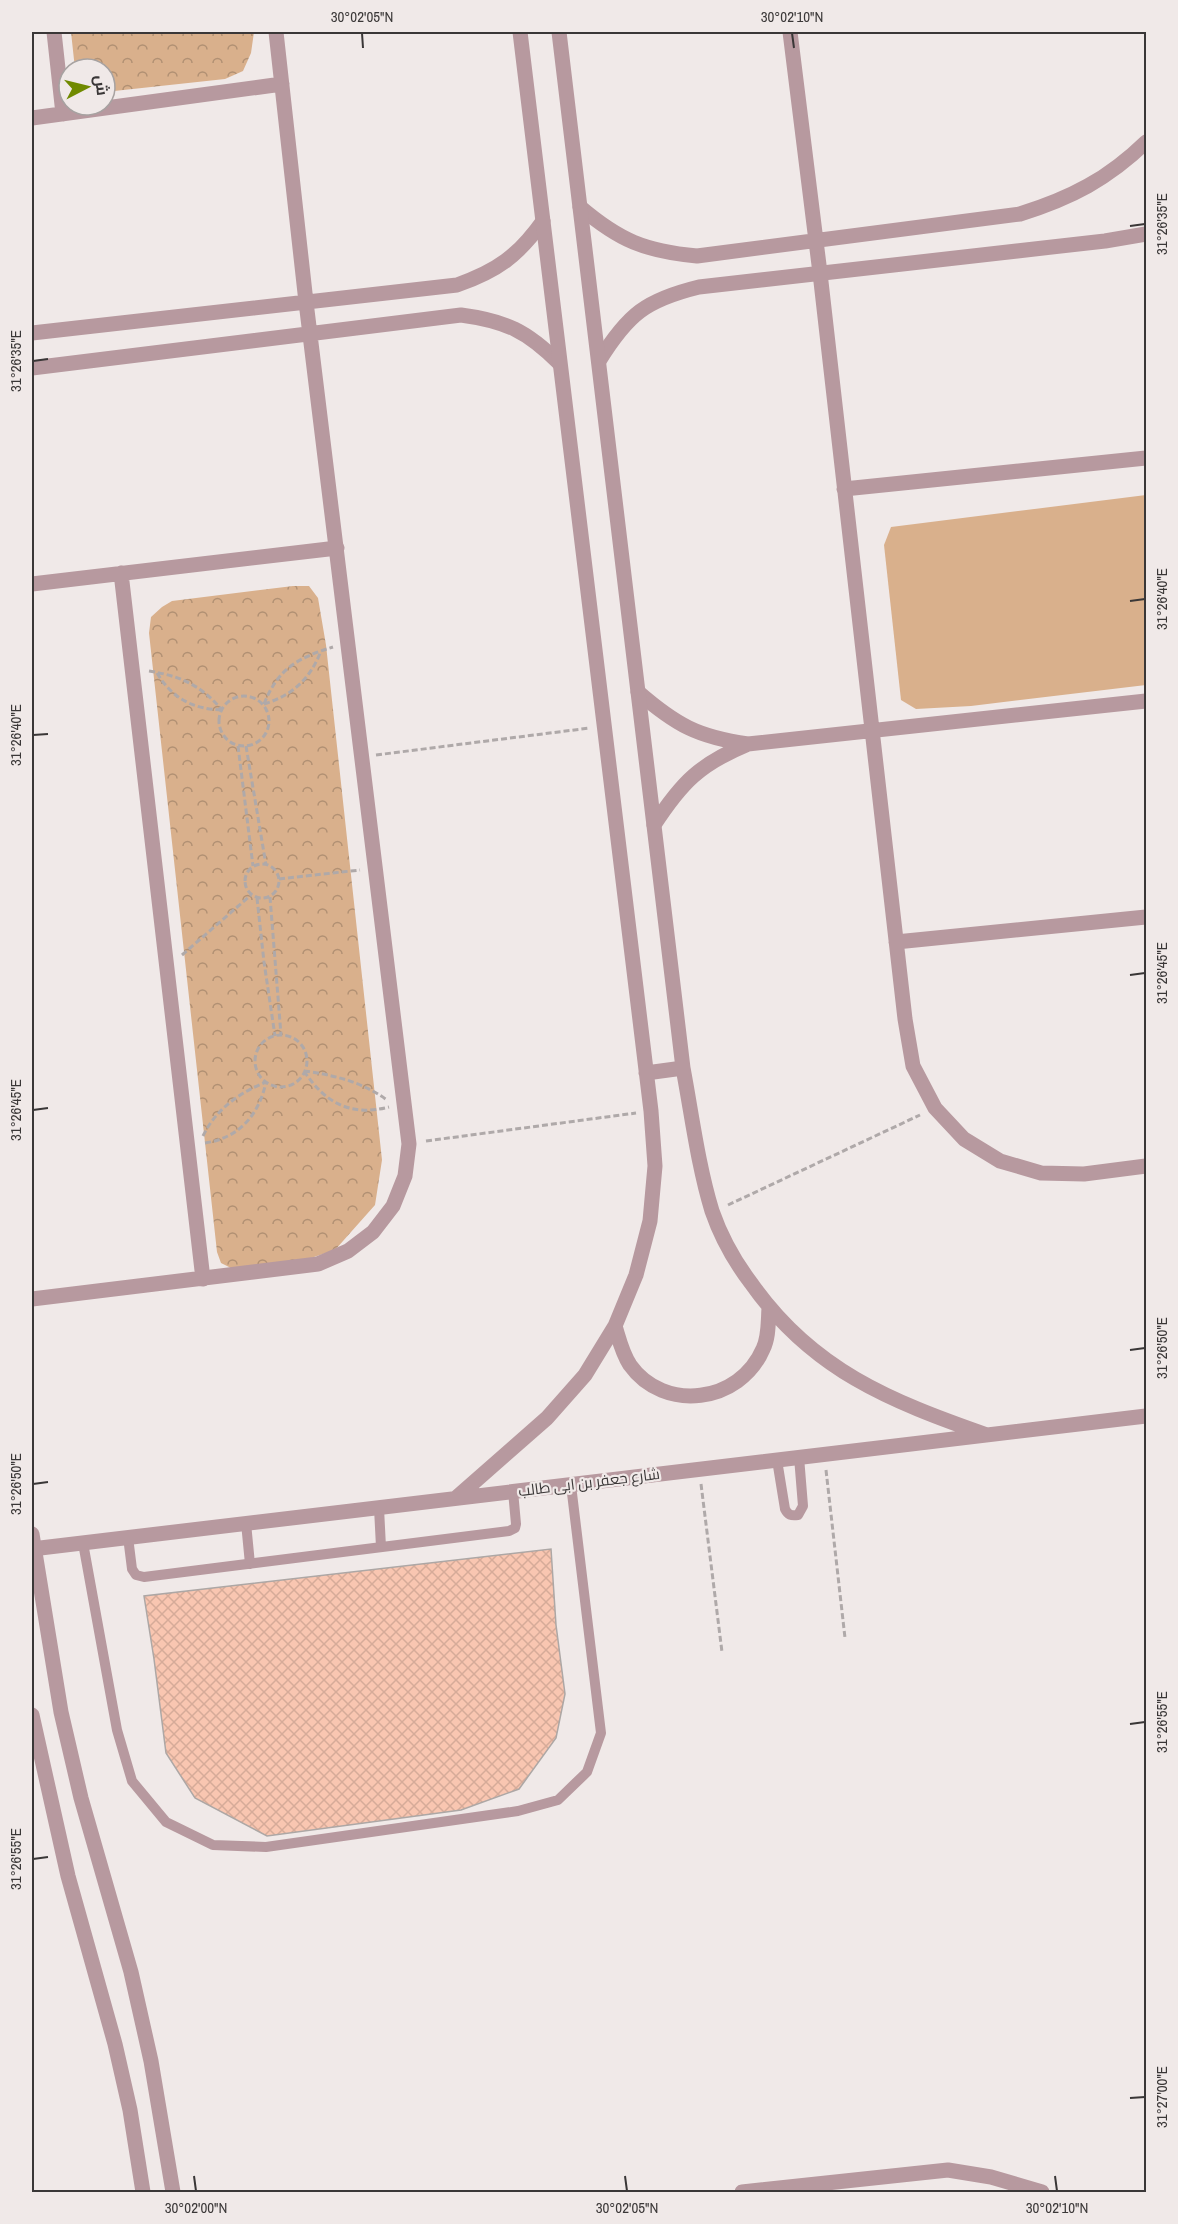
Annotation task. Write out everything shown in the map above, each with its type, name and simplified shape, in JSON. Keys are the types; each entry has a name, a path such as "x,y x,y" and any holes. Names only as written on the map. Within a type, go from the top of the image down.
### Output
{"street":[{"path":"54,32 57,59"},
{"path":"32,1299 318,1264 348,1251 373,1232 393,1206 405,1176 409,1144 306,302 276,32"},
{"path":"456,1498 547,1418 585,1375 615,1326 636,1275 650,1221 655,1166 651,1111 520,32"},
{"path":"560,32 683,1068 696,1141 713,1212 736,1263 768,1308 813,1352 866,1385 917,1410 987,1435"},
{"path":"790,32 820,273 905,1019 913,1066 935,1108 964,1139 1000,1161 1041,1173 1084,1174 1146,1166"},
{"path":"117,107 282,84"},
{"path":"32,118 57,115"},
{"path":"580,207 605,228 633,243 664,253 697,256 1020,214 1059,201 1095,184 1128,160 1146,142"},
{"path":"32,333 457,285 506,262 526,244 543,221"},
{"path":"599,361 616,333 639,311 668,295 699,287 1105,241 1146,234"},
{"path":"32,368 461,315 489,319 516,328 539,343 560,363"},
{"path":"844,489 1146,458"},
{"path":"32,584 337,548"},
{"path":"122,573 203,1279"},
{"path":"638,692 664,715 690,730 718,740 748,744 1146,701"},
{"path":"654,825 673,796 694,773 719,756 748,744"},
{"path":"896,942 1146,917"},
{"path":"646,1073 683,1068"},
{"path":"615,1326 621,1347 630,1365 644,1380 662,1391 681,1396 702,1397 722,1392 739,1381 753,1367 764,1349 768,1329 768,1308"},
{"name":"شارع جعفر بن ابى طالب","path":"32,1544 83,1543 1146,1416"},
{"path":"32,1544 61,1712 81,1798 130,1972 151,2061 173,2193"},
{"path":"32,1715 41,1765 68,1876 115,2044 130,2110 143,2193"},
{"path":"742,2193 948,2170 991,2176 1042,2193"}],"lane":[{"path":"777,1460 785,1509 793,1516 798,1515 803,1506 799,1457"},
{"path":"83,1543 117,1730 132,1781 166,1822 213,1845 266,1846 518,1811 558,1800 587,1772 601,1733 571,1485"},
{"path":"128,1537 132,1569 136,1575 144,1577 509,1531 516,1524 513,1491"},
{"path":"379,1508 381,1547"},
{"path":"246,1523 250,1564"}],"path":[{"path":"264,704 276,680 285,669 296,661 321,650 348,642"},
{"path":"264,704 289,694 300,685 309,675 321,650"},
{"path":"132,668 169,674 194,684 222,710"},
{"path":"156,672 172,693 183,701 208,710 222,710"},
{"path":"242,696 251,696 264,704 270,719 266,734 254,745 238,746 225,737 219,723 222,710 228,701 242,696"},
{"path":"362,756 604,726"},
{"path":"238,746 253,866"},
{"path":"246,746 266,865"},
{"path":"270,897 257,898 251,895 244,883 248,871 253,866 266,865 277,873 279,879 278,886 270,897 281,1035"},
{"path":"279,879 376,868"},
{"path":"167,968 251,895"},
{"path":"257,898 275,1036"},
{"path":"281,1035 295,1039 306,1057 304,1071 296,1082 291,1085 278,1086 266,1082 257,1070 256,1056 262,1043 281,1035"},
{"path":"304,1071 352,1081 381,1095 394,1105 377,1110 342,1107 327,1098 314,1086 304,1071"},
{"path":"266,1082 263,1098 256,1113 245,1125 232,1135 216,1141 200,1143 211,1123 226,1105 238,1095 266,1082"},
{"path":"713,1212 935,1108"},
{"path":"409,1144 651,1111"},
{"path":"825,1454 845,1638"},
{"path":"700,1469 722,1652"}],"green space":[{"path":"71,32 254,32 251,53 243,71 225,79 117,91 117,57 74,57"},
{"path":"1146,495 1146,685 971,706 916,709 901,700 884,545 891,527"},
{"path":"309,586 318,598 326,645 382,1160 375,1205 335,1250 299,1262 235,1270 221,1263 217,1252 149,633 151,617 172,601"}],"building":[{"path":"551,1549 556,1625 565,1694 556,1738 519,1789 461,1810 267,1836 195,1798 166,1753 144,1596"}]}
